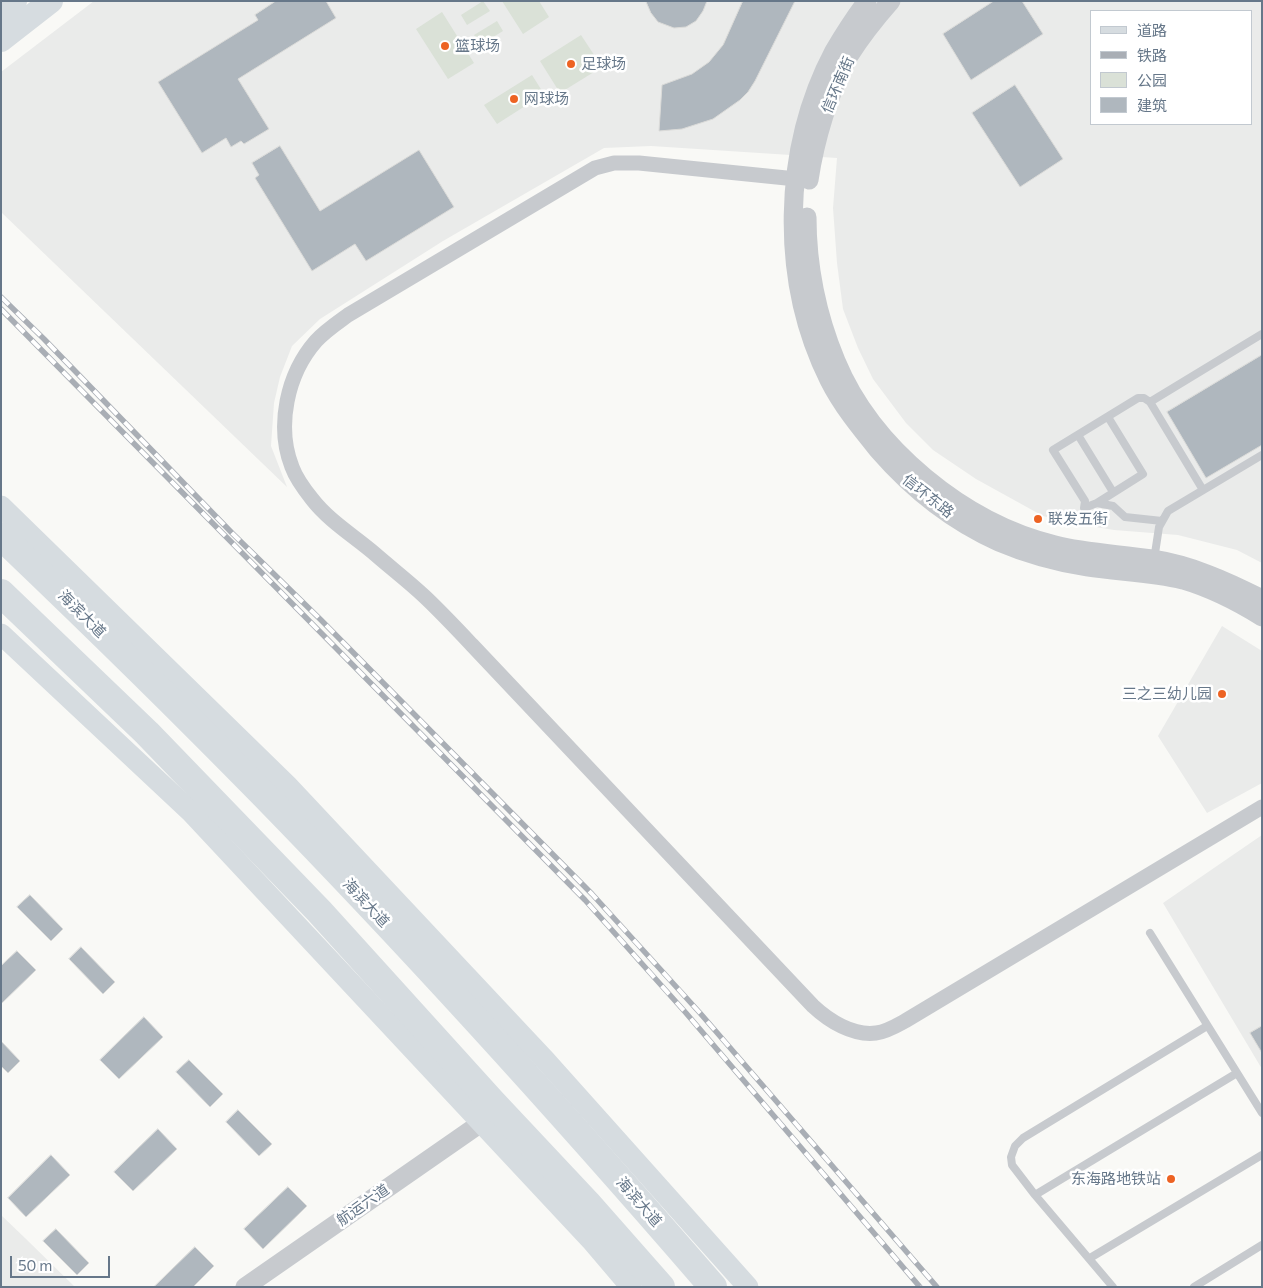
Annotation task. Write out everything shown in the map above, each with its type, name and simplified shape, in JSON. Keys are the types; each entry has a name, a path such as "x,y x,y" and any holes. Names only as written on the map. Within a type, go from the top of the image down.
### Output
{"highway":[{"name":"海滨大道","path":"1,536 264,795 346,881 478,1022 713,1287"},
{"path":"1,593 147,733 319,911 492,1102 587,1203 661,1287"}],"main road":[{"path":"1,12 15,1"},
{"path":"1,40 51,1"},
{"path":"1,506 294,792 546,1061 748,1287"},
{"path":"1,634 191,812 591,1240 631,1287"}],"street":[{"name":"信环南街","path":"802,179 806,124 822,79 834,52 867,1"},
{"name":"信环南街","path":"802,179 840,76 855,48 891,2"},
{"path":"802,179 639,163 614,163 595,168 360,308 329,328 316,341 300,362 291,385 286,404 284,425 292,468 302,485 312,500 329,517 424,596 472,644 813,1006 825,1017 851,1029 863,1033 876,1033 905,1022 1262,807"},
{"name":"信环东路","path":"802,179 794,217 795,261 801,298 814,340 829,379 839,397 860,428 905,480 938,506 996,540 1039,556 1086,567 1188,567 1217,577 1262,599"},
{"name":"信环东路","path":"1153,567 1235,602 1262,617"},
{"name":"航运六道","path":"245,1287 481,1122"}],"lane":[{"path":"1150,402 1262,334"},
{"path":"1108,417 1143,474 1097,503 1084,508 1085,500 1053,450 1138,398 1144,398 1150,402 1203,490"},
{"path":"1078,435 1113,492"},
{"path":"1153,567 1159,527 1168,510 1262,456"},
{"path":"1097,503 1113,506 1125,517 1162,521"},
{"path":"1150,934 1262,1113"},
{"path":"1113,1287 1035,1195 1012,1165 1011,1156 1015,1146 1023,1138 1207,1026"},
{"path":"1035,1195 1237,1073"},
{"path":"1090,1258 1262,1155"},
{"path":"1194,1287 1262,1245"}],"shaded area":[{"path":"94,1 1262,1 1262,563 1237,550 1178,535 1114,530 1043,516 976,479 933,450 906,423 873,379 858,348 843,309 833,208 837,158 651,146 604,148 443,241 320,319 292,346 280,377 274,403 271,446 287,487 1,212 1,72"},
{"name":"三之三幼儿园","path":"1222,626 1262,651 1262,783 1207,813 1158,736"},
{"path":"1262,835 1262,1069 1163,903"},
{"path":"1,1215 25,1238 75,1287 1,1287"}],"green space":[{"path":"483,1 490,11 467,25 461,15"},
{"name":"篮球场","path":"502,1 539,1 549,17 523,34"},
{"name":"篮球场","path":"442,12 474,63 448,79 416,29"},
{"path":"497,21 503,31 480,45 474,35"},
{"name":"足球场","path":"581,35 602,67 560,93 540,61"},
{"name":"网球场","path":"532,75 544,94 497,124 484,105"}],"building":[{"path":"276,1 326,1 336,18 238,79 269,129 244,144 241,141 231,147 226,138 202,153 158,82 258,20 255,15"},
{"path":"646,1 707,1 696,21 686,27 674,28 658,22 651,13"},
{"path":"743,1 795,1 748,92 713,119 682,129 659,131 662,85 692,74 709,62 723,45"},
{"path":"994,1 1022,1 1043,34 971,80 943,34"},
{"path":"1015,85 1063,159 1020,187 972,113"},
{"path":"280,146 320,211 419,150 454,207 366,261 355,244 312,271 255,178 259,175 252,163"},
{"path":"1262,355 1262,445 1206,478 1167,412"},
{"path":"30,895 63,929 51,941 17,907"},
{"path":"81,947 115,982 103,994 69,959"},
{"path":"17,951 36,970 1,1004 1,966"},
{"path":"144,1017 163,1037 119,1079 100,1060"},
{"path":"1262,1026 1262,1053 1250,1033"},
{"path":"1,1041 20,1061 8,1073 1,1066"},
{"path":"189,1060 223,1094 210,1107 176,1072"},
{"path":"238,1110 272,1144 259,1156 226,1122"},
{"path":"158,1129 177,1149 133,1191 114,1172"},
{"path":"51,1155 70,1175 26,1217 8,1198"},
{"path":"288,1187 307,1206 263,1249 244,1229"},
{"path":"56,1229 89,1263 77,1275 43,1241"},
{"path":"195,1247 214,1266 193,1287 154,1287"}],"railway":[{"path":"1,297 232,533 321,620 592,894 700,1013 937,1287"},
{"path":"1,309 585,900 686,1013 920,1287"}],"place":[{"name":"篮球场","path":"445,46"},
{"name":"足球场","path":"571,64"},
{"name":"网球场","path":"514,99"},
{"name":"联发五街","path":"1038,519"},
{"name":"三之三幼儿园","path":"1222,694"},
{"name":"东海路地铁站","path":"1171,1179"}]}
